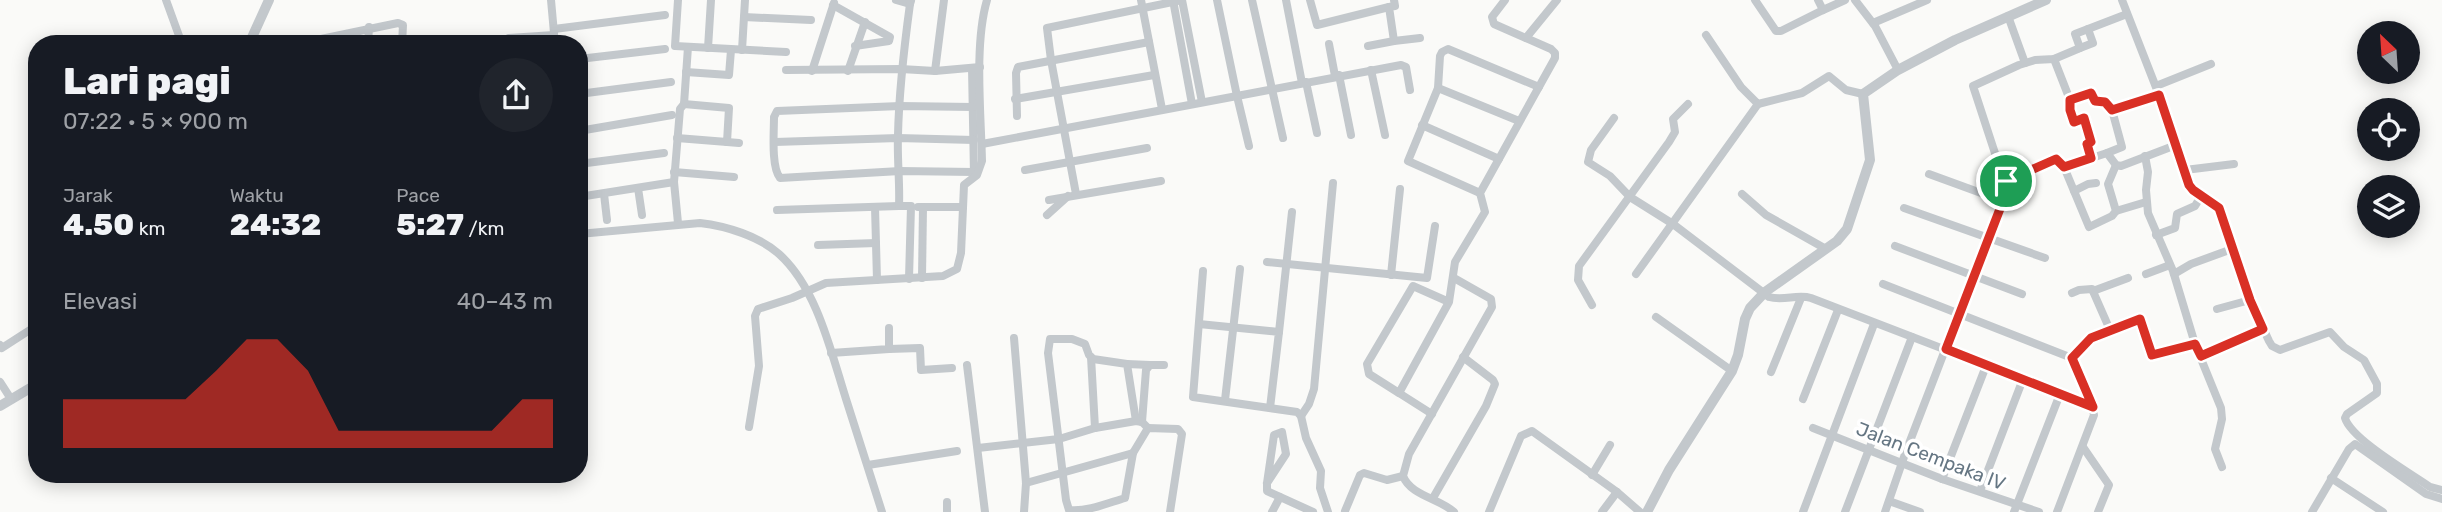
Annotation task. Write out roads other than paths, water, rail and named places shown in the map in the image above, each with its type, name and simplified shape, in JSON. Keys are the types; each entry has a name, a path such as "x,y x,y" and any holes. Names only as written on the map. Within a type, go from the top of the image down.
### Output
{"street":[{"path":"166,0 179,35"},
{"path":"253,35 269,0"},
{"path":"551,0 555,35"},
{"path":"678,0 675,46 786,52"},
{"path":"708,48 710,0"},
{"path":"742,50 745,0"},
{"path":"896,0 911,2 901,69 899,206"},
{"path":"935,71 944,0"},
{"path":"978,142 973,107 987,0"},
{"path":"1217,0 1249,146"},
{"path":"1252,0 1283,138"},
{"path":"1286,0 1317,133"},
{"path":"1310,0 1317,25 1392,4 1394,41"},
{"path":"1399,393 1449,302 1455,262 1485,212 1480,193 1556,55 1551,49 1493,23 1492,18 1505,0"},
{"path":"1526,38 1557,0"},
{"path":"1818,0 1823,10"},
{"path":"1758,1 1776,32 1781,32 1845,0"},
{"path":"1855,0 1873,23 1898,70"},
{"path":"1873,23 1927,0"},
{"path":"1636,274 1758,104 1802,93 1829,76 1846,90 1863,94 1898,70 1955,40 2033,3 2046,0"},
{"path":"2122,0 2191,188 2219,208 2250,300 2272,346 2280,350 2325,332 2332,332 2344,347 2364,360 2377,384 2377,393 2347,414 2344,418 2346,422 2358,437 2430,487 2442,490"},
{"path":"1178,1 1202,102"},
{"path":"1072,195 1070,163 1047,31 1049,27 1141,4 1178,1"},
{"path":"1178,1 1192,104"},
{"path":"812,71 834,2 889,35 890,39"},
{"path":"1141,4 1162,109"},
{"path":"2080,48 2074,34 2127,14"},
{"path":"560,35 665,15"},
{"path":"2008,16 2025,63"},
{"path":"744,17 811,20"},
{"path":"848,71 865,22"},
{"path":"333,35 402,23 402,35"},
{"path":"369,27 369,35"},
{"path":"1885,512 1988,238 2008,192 1973,88 2025,63 2054,59 2093,43 2088,29"},
{"path":"1706,35 1741,87 1758,104"},
{"path":"1368,46 1420,37"},
{"path":"855,46 890,39 904,44"},
{"path":"1017,116 1016,69 1149,42"},
{"path":"1329,44 1351,135"},
{"path":"678,223 674,172 680,109 684,104 688,47"},
{"path":"588,58 665,49"},
{"path":"1480,193 1409,163 1408,158 1438,88 1440,56 1448,49 1539,87"},
{"path":"686,72 729,75 731,50"},
{"path":"2054,59 2070,100 2074,122 2084,118 2091,142 2087,144 2091,158"},
{"path":"2112,110 2211,64"},
{"path":"775,142 898,138 978,142 1405,65 1410,90"},
{"path":"786,70 935,71 976,68"},
{"path":"749,427 759,366 755,316 758,309 826,283 943,276 957,269 961,253 964,185 980,171 976,68"},
{"path":"1371,70 1385,135"},
{"path":"1015,99 1154,75"},
{"path":"588,93 671,82"},
{"path":"1438,88 1519,121"},
{"path":"2064,167 2122,147 2112,110 2105,102 2095,101 2091,93 2070,100"},
{"path":"1647,512 1662,480 1732,371 1750,308 1765,292 1837,241 1847,229 1870,164 1863,94"},
{"path":"684,104 729,108 727,142"},
{"path":"1592,305 1578,280 1579,266 1673,136 1674,118 1688,104"},
{"path":"973,107 900,106 777,111 774,117 776,173 780,178 900,171 974,175"},
{"path":"588,129 672,115"},
{"path":"1614,118 1591,150 1588,162 1610,176 1630,197 1673,224 1765,292 1777,299 1804,296 1811,298 2093,407"},
{"path":"1422,125 1499,159"},
{"path":"677,138 740,143"},
{"path":"2107,153 2116,165 2121,166 2176,145"},
{"path":"1025,170 1147,148"},
{"path":"588,163 664,153"},
{"path":"2145,156 2148,172 2147,202 2156,235 2174,274 2195,344 2221,408 2222,419 2215,449 2222,467"},
{"path":"2006,181 2056,159 2064,167 2090,227 2112,216 2116,211 2147,202"},
{"path":"2185,170 2234,164"},
{"path":"2116,165 2108,184 2116,211"},
{"path":"674,172 734,177"},
{"path":"1929,174 2003,201"},
{"path":"1049,200 1161,181"},
{"path":"588,196 674,182"},
{"path":"1301,416 1307,409 1314,389 1333,183"},
{"path":"2074,191 2096,183"},
{"path":"638,188 642,215"},
{"path":"1391,275 1400,190"},
{"path":"604,194 607,220"},
{"path":"1742,194 1766,215 1826,249"},
{"path":"1047,215 1072,195"},
{"path":"2156,235 2175,228 2177,214 2195,206 2201,196"},
{"path":"777,211 899,206 963,207"},
{"path":"909,279 911,206"},
{"path":"875,207 877,280"},
{"path":"922,278 923,207"},
{"path":"1904,208 2045,258"},
{"path":"1270,408 1292,212"},
{"path":"588,233 678,223 712,224 759,242 778,253 806,290 831,353 882,512"},
{"path":"1267,262 1427,278 1435,226"},
{"path":"818,245 876,243"},
{"path":"1895,246 2022,294"},
{"path":"2174,274 2191,264 2232,249"},
{"path":"2146,274 2170,265"},
{"path":"1225,400 1240,269"},
{"path":"1203,271 1193,397 1292,410 1301,416 1310,448 1321,471 1320,488 1328,512"},
{"path":"1454,278 1491,299 1492,303 1409,454 1403,476 1412,489 1433,498 1454,512"},
{"path":"2093,291 2127,278"},
{"path":"1883,284 2072,358 2094,415 2057,512"},
{"path":"1432,414 1369,374 1367,364 1413,286 1449,302"},
{"path":"2072,293 2090,288 2110,330"},
{"path":"1771,372 1801,298"},
{"path":"2217,309 2250,300"},
{"path":"1803,399 1838,310"},
{"path":"1656,317 1732,371"},
{"path":"2072,358 2091,338 2140,319 2152,355 2195,344"},
{"path":"1199,324 1279,332"},
{"path":"1803,512 1874,324"},
{"path":"889,328 889,349"},
{"path":"2201,356 2263,329"},
{"path":"0,345 2,348 28,331"},
{"path":"1845,512 1912,337"},
{"path":"1014,338 1026,483 1024,512"},
{"path":"1095,428 1091,357 1083,342 1052,338 1049,341 1048,353 1067,509 1073,511 1125,498 1133,453 1142,424 1144,376 1150,365"},
{"path":"831,353 920,348 921,370 952,368"},
{"path":"1091,357 1127,364 1164,365"},
{"path":"1433,498 1486,406 1495,384 1464,357"},
{"path":"1127,364 1142,424"},
{"path":"967,365 985,512"},
{"path":"1942,479 1986,366"},
{"path":"1980,491 2023,379"},
{"path":"0,382 11,399"},
{"path":"0,406 28,389"},
{"path":"2016,508 2060,394"},
{"path":"978,448 1059,439 1095,428 1142,424 1178,429 1182,432 1170,512"},
{"name":"Jalan Cempaka IV","path":"1813,428 1942,479 1980,491 2016,508 2039,512"},
{"path":"1489,512 1521,436 1532,430 1640,512"},
{"path":"1267,483 1286,454 1282,432 1274,435 1267,483 1269,493 1313,512"},
{"path":"2314,511 2331,478 2355,444 2429,496 2442,499"},
{"path":"1592,475 1610,445"},
{"path":"2083,447 2109,485 2098,512"},
{"path":"867,465 957,451"},
{"path":"1026,483 1133,453"},
{"path":"1345,511 1360,474 1387,480 1403,476"},
{"path":"2331,478 2383,512"},
{"path":"1602,512 1616,492"},
{"path":"1272,512 1280,497"},
{"path":"1889,501 1920,512"},
{"path":"947,502 947,512"}]}
